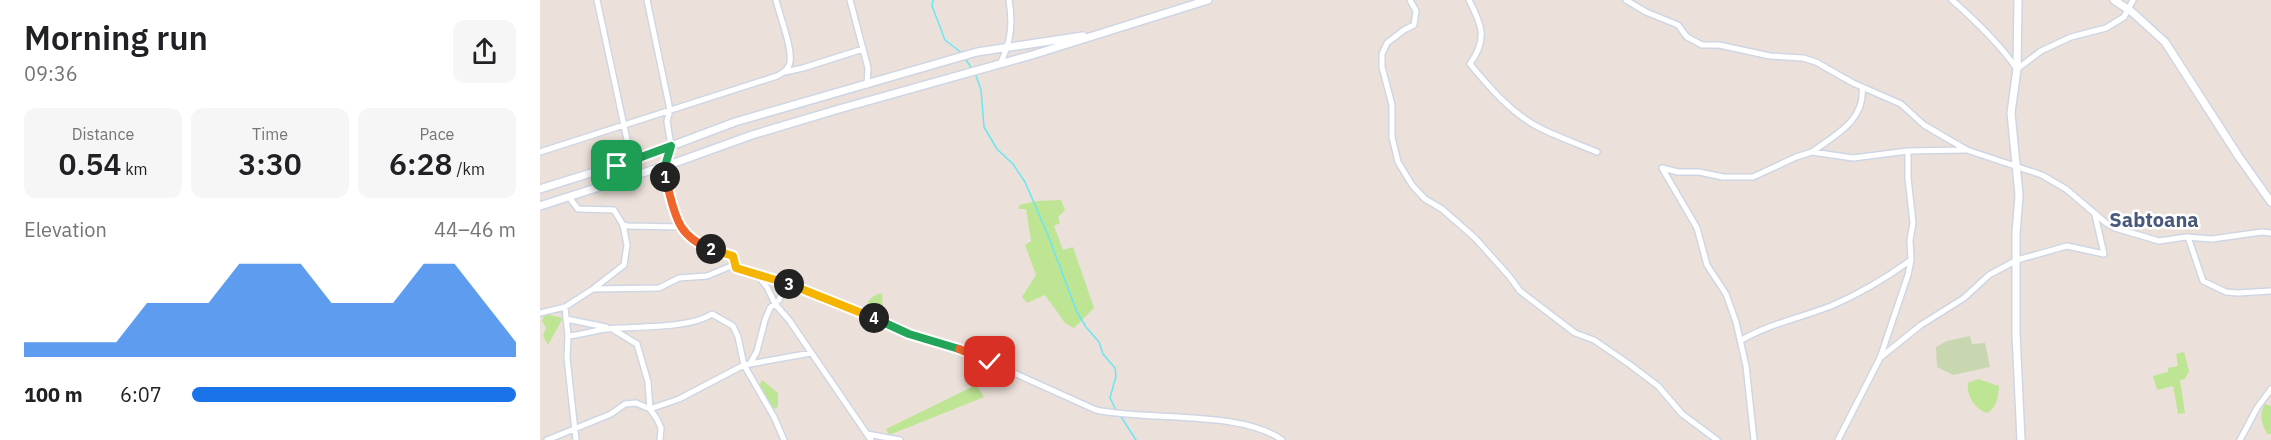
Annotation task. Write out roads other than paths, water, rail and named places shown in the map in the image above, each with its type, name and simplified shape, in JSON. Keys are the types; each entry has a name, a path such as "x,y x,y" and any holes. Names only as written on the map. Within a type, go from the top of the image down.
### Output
{"street":[{"path":"597,0 629,148 617,159 617,166"},
{"path":"647,0 670,110 667,121 671,146 663,167 680,227 697,243 733,256 736,268 786,283 845,308 864,313 909,334 963,350 1096,410 1119,415 1223,421 1274,434 1282,440"},
{"path":"776,0 789,51 790,64 785,72"},
{"path":"850,0 868,68 867,84"},
{"path":"1000,64 1009,47 1012,23 1009,0"},
{"path":"540,206 839,108 1000,64 1208,0"},
{"path":"1410,0 1416,11 1414,25 1387,43 1382,54 1382,68 1392,105 1392,137 1398,162 1412,185 1475,238 1520,291 1575,333 1594,340 1636,369 1658,386 1682,414 1717,440"},
{"path":"1469,0 1480,19 1482,31 1480,43 1470,64 1491,89 1527,120 1596,152"},
{"path":"1626,0 1646,12 1678,25 1687,37 1702,45 1719,45 1770,56 1803,58 1834,71 1862,87 1901,104 1924,125 1967,150 2042,176 2066,189 2115,228 2159,241 2188,237 2212,239 2262,232 2271,233"},
{"path":"1952,0 1983,28 2017,69"},
{"path":"2018,0 2017,69 2011,113 2019,204 2016,334 2021,440"},
{"path":"2114,0 2157,34 2173,52 2239,157 2271,202"},
{"path":"2017,69 2041,51 2071,37 2106,28 2124,17 2133,0"},
{"path":"540,189 617,166 735,122 977,52 1101,33"},
{"path":"540,152 863,49"},
{"path":"1754,440 1746,366 1726,294 1707,265 1697,228 1662,168 1723,177 1753,177 1812,152 1852,122 1862,105 1862,87"},
{"path":"1812,152 1853,158 1908,151 1967,150"},
{"path":"1838,440 1880,358 1908,275 1913,222 1908,178 1908,151"},
{"path":"540,313 565,307 624,265 627,245 623,225 614,210 578,209 569,197"},
{"path":"1880,358 1922,324 1964,298 1989,275 2017,260 2067,246 2104,254 2095,214"},
{"path":"623,225 680,227"},
{"path":"2188,237 2203,281 2226,292 2271,291"},
{"path":"1740,341 1757,331 1831,306 1881,281 1911,260"},
{"path":"593,289 659,288 679,278 707,276 736,264"},
{"path":"757,275 868,438 900,440"},
{"path":"747,365 758,351 765,320 771,308 780,300 786,283"},
{"path":"565,307 568,336 567,358 576,440"},
{"path":"568,336 687,322 705,319 712,314 733,326 747,365 784,440"},
{"path":"566,319 613,329 637,344 648,382 650,409 660,424 660,440"},
{"path":"547,440 606,416 630,403 650,409 679,399 747,365 811,353"},
{"path":"2240,440 2257,408 2271,389"}],"waterway":[{"path":"933,0 932,6 945,40 963,54"},
{"path":"965,58 972,69"},
{"path":"975,73 981,90 984,127 997,149 1013,164 1025,182 1077,312 1099,342 1103,354 1115,368 1116,376 1110,398 1117,412"},
{"path":"1120,415 1136,440"}],"district":[{"name":"Sabtoana","path":"2154,220"}]}
